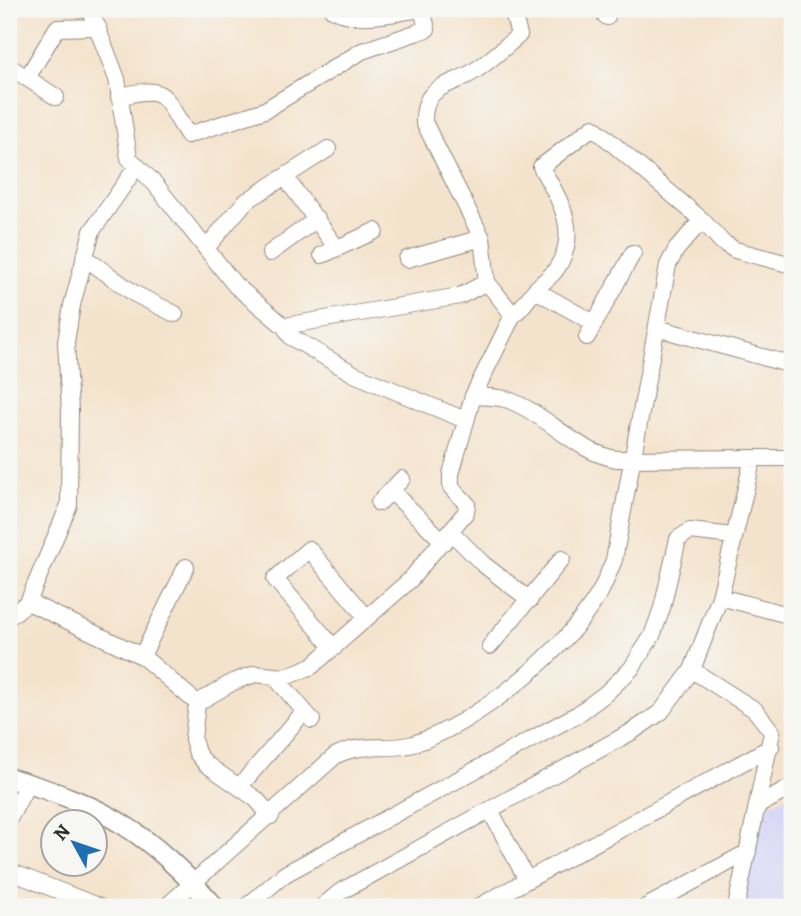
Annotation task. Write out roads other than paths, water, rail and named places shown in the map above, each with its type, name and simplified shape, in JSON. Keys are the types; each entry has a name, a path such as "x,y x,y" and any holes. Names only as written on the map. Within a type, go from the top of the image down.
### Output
{"street":[{"path":"90,9 117,79 129,158 155,184 235,285 284,326 292,337 354,374 465,420"},
{"path":"119,97 150,89 160,93 188,135 265,110 362,51 427,29 421,9 368,16 343,15 332,9"},
{"path":"512,9 519,35 476,71 431,93 424,106 424,122 482,238 487,282 513,315"},
{"path":"56,97 20,73 57,27 98,27"},
{"path":"197,704 233,682 255,674 285,677 312,666 410,580 467,512 467,503 451,487 451,474 472,396 513,315 524,308 535,290 557,268 567,239 567,213 541,167 593,127 702,220 722,242 734,250 792,265"},
{"path":"207,247 245,202 328,149"},
{"path":"9,617 27,602 69,505 70,411 66,342 92,231 137,166"},
{"path":"285,177 317,219 329,251 375,231"},
{"path":"270,253 317,219"},
{"path":"166,907 271,816 335,756 352,748 410,745 439,733 477,710 538,665 561,642 599,594 614,560 668,265 702,220"},
{"path":"407,259 421,247 482,238"},
{"path":"535,290 590,330 633,253"},
{"path":"85,257 135,294 175,314"},
{"path":"284,326 460,296 487,282"},
{"path":"657,328 792,365"},
{"path":"472,396 509,400 554,425 597,456 617,459 792,458"},
{"path":"322,907 340,892 633,731 661,712 692,670 720,597 753,458"},
{"path":"379,503 396,485 448,537 530,600"},
{"path":"246,907 285,874 587,707 631,669 652,636 662,608 678,539 690,531 733,536"},
{"path":"334,648 275,579 309,549 367,618"},
{"path":"490,646 562,559"},
{"path":"142,656 186,567"},
{"path":"720,597 792,616"},
{"path":"27,602 142,656 197,704"},
{"path":"692,670 755,710 772,732 736,907"},
{"path":"239,787 308,717 275,677"},
{"path":"197,704 193,739 197,753 206,764 256,799 271,816"},
{"path":"478,907 771,747"},
{"path":"9,778 62,793 99,809 137,832 215,907"},
{"path":"9,819 28,783"},
{"path":"758,805 792,787"},
{"path":"489,810 527,880"},
{"path":"646,907 748,852"},
{"path":"9,871 100,907"}]}
